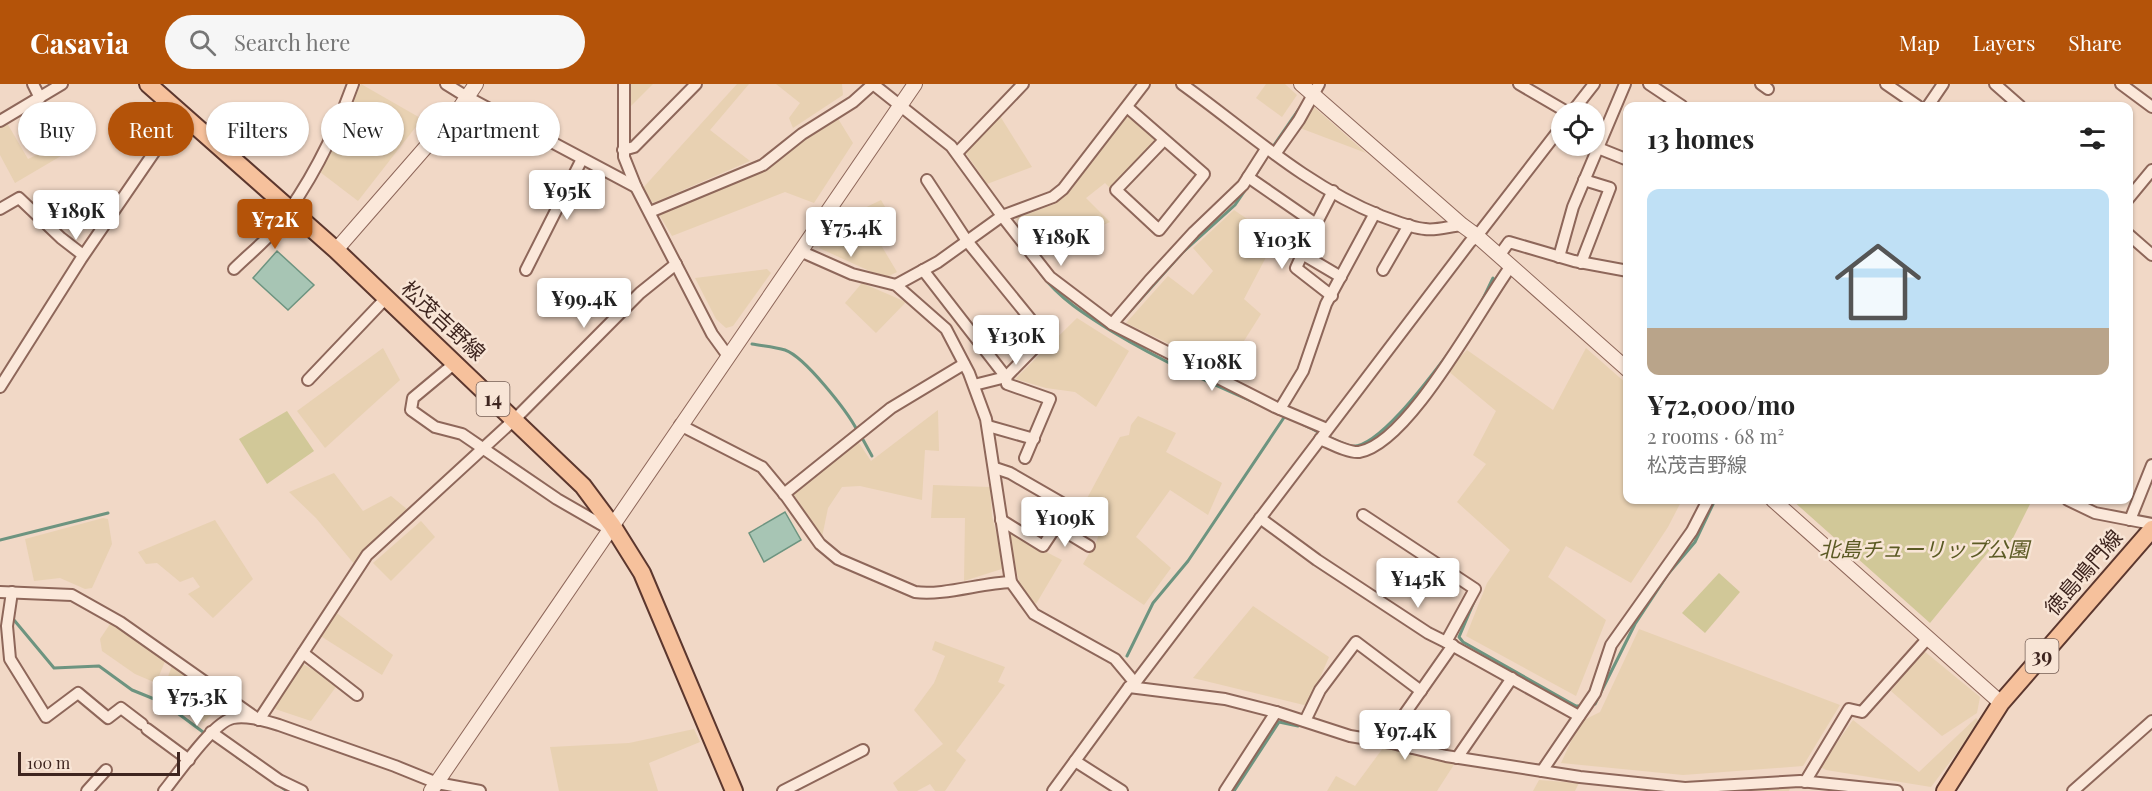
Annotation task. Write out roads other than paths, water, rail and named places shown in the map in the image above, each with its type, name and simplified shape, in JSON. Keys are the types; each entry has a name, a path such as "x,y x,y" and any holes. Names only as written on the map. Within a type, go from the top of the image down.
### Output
{"main road":[{"name":"松茂吉野線","path":"148,84 168,102"},
{"name":"松茂吉野線","path":"194,125 336,250 583,486 642,573 734,791"},
{"name":"徳島鳴門線","path":"1945,791 2001,703 2152,529"}],"street":[{"path":"33,84 40,98"},
{"path":"0,121 62,84"},
{"path":"234,269 277,227 305,186 340,119 353,84"},
{"path":"446,84 636,187"},
{"path":"336,250 459,109 476,84"},
{"path":"624,84 623,150 636,187 712,334 728,356"},
{"path":"623,150 634,147 696,84"},
{"path":"650,212 763,165 802,134 853,102 873,84 957,153 1002,216 1050,277 1112,324 1280,409 1327,429"},
{"path":"434,787 915,84"},
{"path":"957,153 1023,84"},
{"path":"896,285 923,270 1002,216 1053,197 1063,189 1144,84"},
{"path":"1182,84 1271,152 1333,191 1375,213 1426,230 1462,225"},
{"path":"1301,84 1317,90 1462,225 1623,366"},
{"path":"1519,84 1551,103"},
{"path":"1580,102 1594,84"},
{"path":"1605,131 1625,84"},
{"path":"1649,84 1676,102"},
{"path":"1886,84 1912,102"},
{"path":"1931,102 1943,84"},
{"path":"1995,84 2015,102"},
{"path":"2121,84 2152,107"},
{"path":"1112,324 1222,212 1243,185 1252,180 1317,90"},
{"path":"1127,107 1204,174 1159,230 1116,190 1164,140"},
{"path":"1053,791 1470,242 1551,140"},
{"path":"1605,151 1623,158"},
{"path":"0,387 83,255 151,156"},
{"path":"1559,257 1573,207 1594,156"},
{"path":"526,270 582,159"},
{"path":"2133,193 2152,170"},
{"path":"927,180 967,241 1045,338 1006,377 974,385"},
{"path":"1252,180 1316,224"},
{"path":"1581,263 1610,188 1584,180"},
{"path":"1332,296 1296,268 1333,191"},
{"path":"0,209 19,198 61,238 83,255"},
{"path":"1280,409 1303,371 1326,304 1375,213"},
{"path":"1383,270 1409,225"},
{"path":"2133,238 2152,255"},
{"path":"1499,256 1509,242 1581,263 1623,270"},
{"path":"800,251 852,274 896,285 946,329 974,385 988,426 1011,582 1034,614 1115,659 1132,685 1225,699 1276,712 1350,736 1612,786 1685,788 1800,785 1897,791"},
{"path":"1302,254 1341,277"},
{"path":"259,720 367,555 515,420 640,293 676,264"},
{"path":"1320,439 1356,452 1373,448 1392,434 1442,372 1511,266"},
{"path":"923,270 1006,377 1007,384 1050,399 1025,458"},
{"path":"308,380 386,298"},
{"path":"455,363 413,398 411,410 435,427 462,434 581,514 610,527"},
{"path":"784,494 891,408 964,363"},
{"path":"680,425 762,467 820,544 838,559 915,592 926,594 1011,582"},
{"path":"988,426 1034,439"},
{"path":"2130,520 2152,465"},
{"path":"995,468 1010,473 1069,507 1043,546 1001,520"},
{"path":"1542,771 1594,693 1611,645 1692,531 1706,504"},
{"path":"1777,504 2001,703"},
{"path":"2076,504 2095,513 2152,524"},
{"path":"1363,515 1475,589 1450,643 1421,691 1384,742"},
{"path":"1260,518 1317,560 1428,633 1450,643 1579,716"},
{"path":"1056,526 1089,546"},
{"path":"0,592 72,595 120,622 259,720"},
{"path":"12,592 7,626 10,659 46,717 78,693 108,718 121,708 189,760"},
{"path":"1800,785 1849,709 1862,712 1928,638"},
{"path":"1305,722 1320,690 1356,642 1421,691"},
{"path":"303,653 357,695"},
{"path":"1457,758 1512,678"},
{"path":"1225,791 1276,712"},
{"path":"164,791 211,732 233,717 259,720 395,766 434,787 480,791"},
{"path":"2073,791 2152,721"},
{"path":"1413,748 1427,726"},
{"path":"211,732 279,780 302,791"},
{"path":"783,791 863,750"},
{"path":"1076,761 1122,791"},
{"path":"87,791 106,770"}],"waterway":[{"path":"1272,148 1301,106"},
{"path":"1257,173 1269,153"},
{"path":"1123,319 1182,253 1235,205 1246,189"},
{"path":"1041,274 1065,299 1113,332 1187,372 1263,406"},
{"path":"1481,303 1493,278"},
{"path":"752,344 785,350 803,363 825,386 857,430"},
{"path":"1304,425 1347,445 1362,444 1376,436 1405,408 1450,351"},
{"path":"1127,656 1153,603 1188,561 1285,416"},
{"path":"861,436 872,456"},
{"path":"1590,705 1595,704 1635,624 1668,574 1695,542 1713,504"},
{"path":"0,540 108,513"},
{"path":"1476,597 1459,637 1463,642 1576,706 1583,706"},
{"path":"11,619 54,668 99,666 132,690 164,703 207,735"},
{"path":"1234,791 1279,722 1298,726"},
{"path":"237,757 287,791"}],"park label":[{"name":"北島チューリップ公園","path":"1924,550"}]}
